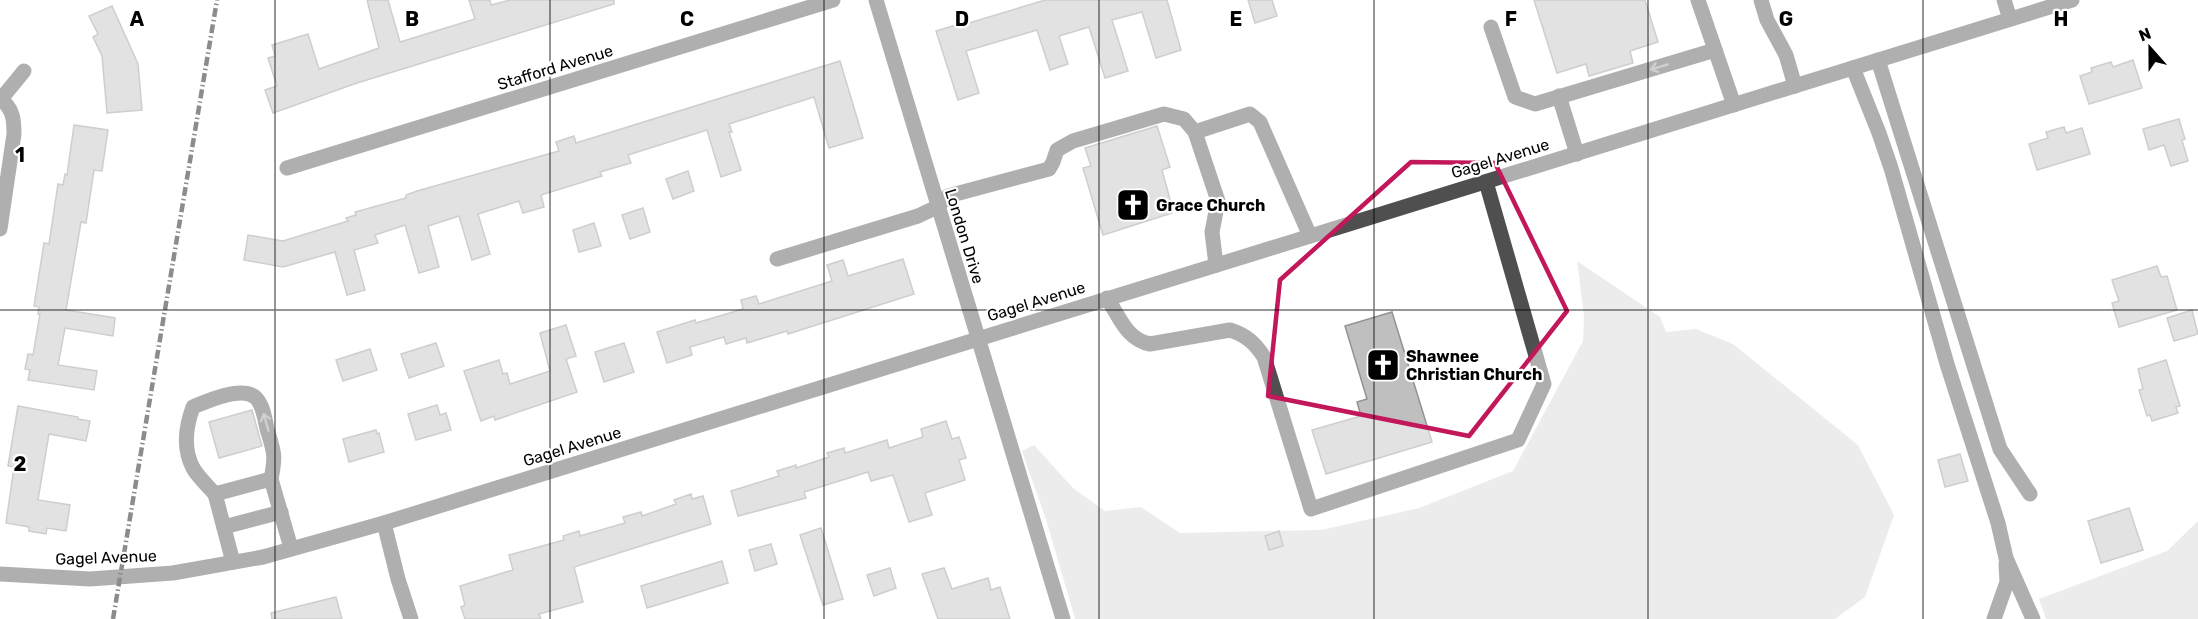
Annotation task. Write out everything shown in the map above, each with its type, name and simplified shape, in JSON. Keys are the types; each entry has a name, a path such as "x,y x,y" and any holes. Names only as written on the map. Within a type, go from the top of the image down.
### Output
{"street":[{"name":"Stafford Avenue","path":"287,168 833,0"},
{"name":"London Drive","path":"876,0 1063,619"},
{"path":"1698,0 1734,105"},
{"path":"1761,0 1767,20 1786,55 1795,86"},
{"path":"2004,0 2010,19"},
{"name":"Gagel Avenue","path":"0,574 90,579 120,578 173,573 263,557 384,523 2072,0"},
{"path":"1491,27 1515,97 1535,104 1715,50"},
{"path":"1878,60 2000,449 2030,494"},
{"path":"1852,68 1891,168 1950,375 1998,523 2006,558 2007,582 1994,619"},
{"path":"0,229 14,134 14,119 10,108 0,99 24,70"},
{"path":"1559,96 1576,154"},
{"path":"777,259 918,216 937,207 948,196 1049,168 1057,150 1072,141 1164,114 1184,119 1195,132 1218,201 1212,232 1216,265"},
{"path":"1195,132 1250,114 1260,122 1310,236"},
{"path":"1107,298 1138,342 1150,344 1230,330 1250,340 1264,357 1311,509 1518,440 1544,384 1486,182"},
{"path":"233,562 215,494 193,468 186,440 187,422 193,407 236,393 249,394 256,398 261,406 275,457 271,479 291,548"},
{"path":"215,494 271,479"},
{"path":"224,527 281,512"},
{"path":"384,523 411,619"},
{"path":"2006,558 2033,619"}],"highlighted area":[{"path":"1411,162 1495,163 1567,311 1469,436 1268,396 1280,280"}],"shaded area":[{"path":"1577,261 1660,317 1666,332 1696,329 1733,344 1858,445 1894,515 1865,597 1835,619 1075,619 1047,523 1022,451 1034,445 1073,488 1105,511 1141,507 1180,533 1321,530 1419,508 1513,471 1583,341 1584,316"},
{"path":"2198,521 2198,619 2046,619 2039,599 2167,551"}],"building":[{"path":"367,0 388,0 400,42 475,19 469,0 490,0 491,5 510,0 614,0 614,4 357,83 273,113 265,90 277,86 268,58 275,56 272,45 308,34 319,69 379,48"},
{"path":"1045,0 1167,0 1181,50 1156,58 1142,12 1112,20 1128,71 1105,78 1089,27 1059,36 1068,64 1050,70 1037,30 966,51 979,93 958,100 936,31"},
{"path":"1248,0 1272,0 1277,16 1255,23"},
{"path":"1534,0 1645,0 1658,42 1630,51 1633,63 1589,76 1586,64 1557,73"},
{"path":"112,6 138,64 142,110 107,113 102,56 93,37 98,34 89,16"},
{"path":"2133,60 2142,88 2089,104 2080,76 2092,72 2091,68 2111,62 2113,67"},
{"path":"840,61 863,138 829,148 814,97 729,124 732,132 729,132 741,170 721,177 707,130 628,155 631,163 600,172 602,176 541,195 544,207 523,213 519,201 478,214 490,254 472,260 459,216 428,226 439,267 419,273 405,225 375,235 378,243 354,250 365,290 347,295 335,252 283,267 244,260 248,235 283,241 348,221 346,218 356,215 355,212 406,198 406,195 417,191 559,151 556,142 574,136 576,143"},
{"path":"2179,119 2188,161 2171,166 2164,145 2149,150 2143,129"},
{"path":"74,125 108,130 102,171 94,170 86,223 81,222 66,310 115,318 113,336 65,328 58,365 97,371 94,390 28,380 30,370 25,369 28,354 33,355 40,314 38,314 39,307 34,306 44,243 49,244 58,184 63,185 65,174 67,175"},
{"path":"1157,126 1170,167 1162,170 1172,213 1103,235 1083,168 1091,166 1085,148"},
{"path":"2064,127 2066,133 2082,128 2090,154 2037,170 2029,144 2048,138 2046,132"},
{"path":"688,171 694,191 673,199 666,179"},
{"path":"643,208 650,232 630,239 622,215"},
{"path":"594,223 601,246 579,252 573,230"},
{"path":"903,259 914,294 788,334 787,331 747,343 746,338 726,344 724,337 690,347 692,355 667,363 657,332 743,309 741,300 756,296 759,304 832,281 827,265 843,260 848,276"},
{"path":"2157,266 2161,277 2167,276 2177,310 2119,327 2112,303 2119,301 2112,280"},
{"path":"2192,310 2198,334 2174,341 2167,318"},
{"name":"Shawnee Christian Church","path":"1392,312 1432,442 1326,474 1312,430 1361,416 1357,402 1367,399 1345,326"},
{"path":"566,325 576,356 566,359 577,392 495,420 494,416 481,421 464,371 499,360 503,374 507,373 510,384 550,371 540,333"},
{"path":"436,343 444,366 409,378 401,354"},
{"path":"624,343 634,372 604,382 595,352"},
{"path":"370,349 377,370 343,381 336,360"},
{"path":"2166,360 2180,406 2176,407 2178,413 2152,421 2150,415 2147,416 2139,390 2143,389 2138,369"},
{"path":"437,405 440,415 446,413 451,430 416,440 408,414"},
{"path":"18,406 90,421 86,441 49,434 38,500 70,505 66,531 47,528 46,534 29,531 29,527 6,523 14,467 8,466"},
{"path":"252,410 262,446 219,458 209,422"},
{"path":"946,421 952,439 959,437 966,458 959,460 965,480 925,493 932,515 909,522 893,475 871,481 868,472 804,492 806,498 738,516 731,491 779,476 777,471 796,465 796,468 829,457 827,453 844,448 845,453 887,440 889,448 923,437 921,429"},
{"path":"376,430 384,452 349,462 343,439"},
{"path":"1960,454 1968,481 1945,487 1938,460"},
{"path":"691,494 692,499 703,496 711,524 574,567 583,602 539,614 541,619 465,619 461,607 465,605 460,586 513,570 509,555 564,540 563,536 579,531 580,536 625,523 623,517 641,512 642,516 676,504 674,500"},
{"path":"2129,508 2143,550 2101,563 2088,521"},
{"path":"821,528 843,599 823,605 800,535"},
{"path":"1279,531 1283,546 1269,550 1265,536"},
{"path":"771,544 777,564 755,571 749,550"},
{"path":"722,561 728,583 647,608 641,586"},
{"path":"890,568 896,588 874,596 867,575"},
{"path":"944,568 952,589 988,578 991,590 1000,587 1010,619 938,619 922,574"},
{"path":"336,597 342,619 272,619 271,613"}],"railway":[{"path":"113,619 217,0"}],"place":[{"name":"Grace Church","path":"1133,205"},
{"name":"Shawnee Christian Church","path":"1383,365"}]}
